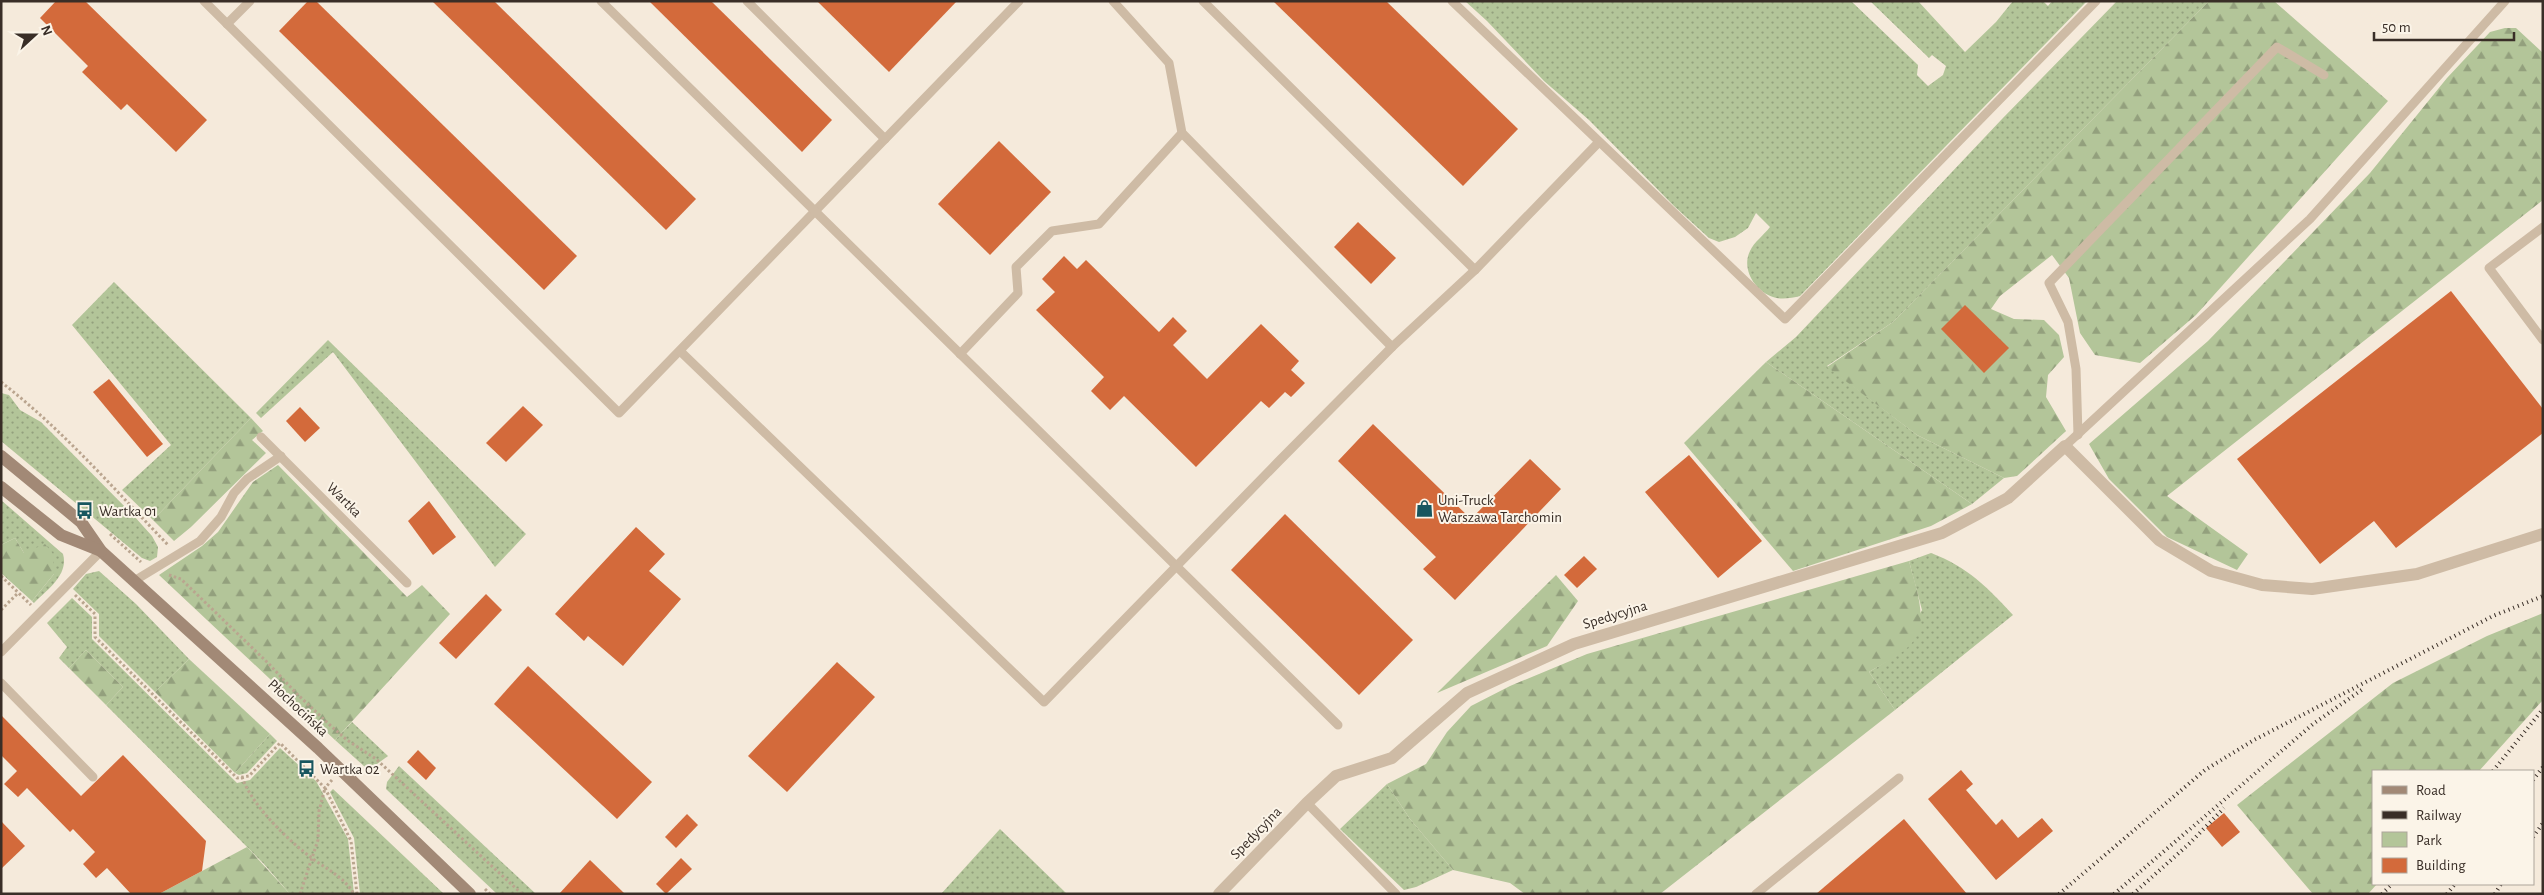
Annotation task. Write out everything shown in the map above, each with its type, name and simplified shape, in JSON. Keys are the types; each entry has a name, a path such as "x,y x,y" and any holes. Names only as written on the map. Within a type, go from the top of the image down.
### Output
{"main road":[{"name":"Płochocińska","path":"1,456 81,522 101,551 318,748 470,894"},
{"name":"Płochocińska","path":"1,487 61,535 101,551"}],"street":[{"path":"2065,446 2159,540 2210,571 2262,585 2312,589 2417,574 2543,534"},
{"name":"Spedycyjna","path":"1219,894 1307,802 1336,776 1392,758 1467,693 1574,644 1942,533 2008,498 2065,446"}],"lane":[{"path":"204,1 619,413 1019,1"},
{"path":"228,24 250,1"},
{"path":"601,1 1338,725"},
{"path":"747,1 885,139"},
{"path":"1113,1 1169,63 1182,133 1392,347"},
{"path":"1203,1 1475,270"},
{"path":"1452,1 1598,143 1785,319 2096,1"},
{"path":"2065,446 2310,219 2505,1"},
{"path":"2078,435 2076,369 2068,322 2049,284 2277,47 2324,75"},
{"path":"960,354 1018,293 1016,268 1052,231 1099,224 1182,133"},
{"path":"680,351 1044,702 1176,565 1392,347 1475,270 1598,143"},
{"path":"2543,227 2489,268 2543,340"},
{"name":"Wartka","path":"261,436 407,583"},
{"path":"134,580 200,541 221,517 234,493 247,479 280,456"},
{"path":"1,652 101,551"},
{"path":"1,683 93,777"},
{"path":"1756,894 1899,778"},
{"path":"1307,802 1396,894"}],"path":[{"path":"1,382 64,438 178,555"},
{"path":"104,529 152,571"},
{"path":"166,577 171,575 181,580 270,664 296,693 332,727 380,762 522,894"},
{"path":"1,576 39,613"},
{"path":"1,610 18,592"},
{"path":"67,600 73,593 95,614 95,637 237,778 249,776 280,743"},
{"path":"242,777 251,796 290,840 313,859 346,881 355,894"},
{"path":"300,894 318,840 319,812 325,788 352,841 355,894"}],"green space":[{"path":"1465,1 1851,1 1918,65 1917,75 1928,86 1943,75 1946,66 1932,55 1929,58 1870,1 1918,1 1965,52 1996,22 2013,1 2043,1 2048,6 2052,1 2087,1 1800,296 1783,299 1766,294 1755,285 1749,272 1747,265 1750,251 1770,227 1756,213 1748,228 1735,237 1719,242 1709,238 1674,206 1589,120 1544,81 1487,21"},
{"path":"2117,1 2209,1 1893,322 1827,366 1917,435 2004,478 1972,504 1766,362 1796,337 2002,119"},
{"path":"2209,1 2274,1 2388,101 2196,315 2140,363 2095,355 2080,333 2069,278 2052,255 2000,296 1991,309 2014,319 2044,320 2059,335 2064,357 2048,375 2046,397 2066,431 2017,476 2004,478 1917,435 1827,367 1893,322"},
{"path":"2505,28 2516,28 2543,53 2543,200 2167,496 2248,554 2237,570 2167,537 2109,479 2089,444 2208,341 2370,173 2447,78 2490,32"},
{"path":"114,282 251,418 153,520 122,490 171,445 72,325"},
{"path":"328,340 526,534 495,567 333,352 261,418 256,413"},
{"path":"1766,362 1972,504 1931,526 1793,571 1684,443"},
{"path":"1,393 9,395 20,410 41,422 134,516 152,536 158,547 157,557 150,561 142,558 1,441"},
{"path":"251,418 263,431 252,440 266,453 191,527 174,541 153,520"},
{"path":"278,465 407,597 422,585 450,614 335,740 159,575 202,546 218,532 253,482"},
{"path":"1,500 63,554 63,569 56,582 34,603 32,601 54,574 24,553 15,538 1,545"},
{"path":"15,538 24,553 45,544 53,554 54,574 32,601 1,573 1,545"},
{"path":"1931,553 1966,571 1994,595 2013,615 1895,710 1869,672 1897,655 1922,610 1909,561"},
{"path":"1909,561 1919,599 1921,620 1919,629 1916,637 1907,648 1869,672 1895,710 1660,894 1525,894 1510,883 1453,870 1410,819 1387,784 1426,764 1447,732 1471,706 1510,686 1587,654"},
{"path":"99,571 136,604 189,659 155,692 99,636 99,614 73,589 86,574"},
{"path":"1556,575 1578,601 1547,646 1437,693"},
{"path":"72,598 92,617 92,639 237,783 250,780 280,748 316,781 348,839 354,894 290,894 263,863 106,705 123,687 86,650 69,668 59,658 67,647 47,623"},
{"path":"2543,613 2543,700 2480,770 2372,770 2372,885 2376,885 2368,894 2313,894 2237,805 2393,683 2487,636"},
{"path":"86,650 123,687 106,705 69,668"},
{"path":"189,659 270,734 235,773 155,692"},
{"path":"352,722 388,756 377,764 365,767 335,740"},
{"path":"270,734 277,741 247,773 239,775 235,773"},
{"path":"399,766 536,894 497,894 386,789 387,782"},
{"path":"1387,784 1410,819 1453,870 1416,887 1404,890 1340,829"},
{"path":"333,789 444,894 360,894 354,838 330,792"},
{"path":"1000,829 1067,894 941,894"},
{"path":"247,847 290,894 159,894"}],"building":[{"path":"56,1 85,1 207,120 176,152 127,104 121,110 82,72 88,66 40,18"},
{"path":"308,1 316,1 577,256 544,290 279,31"},
{"path":"432,1 494,1 696,199 666,230"},
{"path":"649,1 711,1 832,120 802,152"},
{"path":"817,1 957,1 889,72"},
{"path":"1273,1 1386,1 1518,129 1463,186"},
{"path":"999,141 1051,192 990,255 938,204"},
{"path":"1358,222 1396,258 1371,284 1334,247"},
{"path":"1064,256 1077,269 1086,260 1159,332 1173,317 1187,331 1173,345 1207,379 1261,324 1299,361 1291,370 1305,383 1291,397 1285,392 1269,408 1261,401 1196,467 1124,396 1110,410 1091,391 1104,377 1036,310 1055,292 1042,279"},
{"path":"2451,291 2543,409 2543,433 2396,548 2374,521 2320,564 2237,459"},
{"path":"1965,305 2009,348 1984,373 1941,329"},
{"path":"109,379 163,444 147,457 93,392"},
{"path":"523,406 543,425 506,462 486,443"},
{"path":"300,407 320,428 305,442 286,421"},
{"path":"1373,424 1471,519 1530,459 1561,489 1455,600 1423,569 1436,557 1338,461"},
{"path":"1689,455 1762,541 1718,578 1645,492"},
{"path":"429,501 456,537 433,555 408,521"},
{"path":"1285,514 1413,640 1359,695 1231,570"},
{"path":"636,527 665,554 649,571 681,599 623,666 588,636 584,641 555,614"},
{"path":"1584,556 1597,569 1577,588 1564,575"},
{"path":"486,594 502,610 456,659 439,643"},
{"path":"837,662 875,697 787,792 748,756"},
{"path":"528,666 652,782 617,819 494,704"},
{"path":"1,715 81,796 123,755 206,841 202,871 159,894 131,894 107,868 96,878 83,864 95,852 73,829 70,832 27,788 18,797 4,784 17,771 1,755"},
{"path":"418,750 436,768 426,780 407,762"},
{"path":"1961,770 1973,784 1966,790 1996,825 2002,819 2018,838 2042,818 2053,831 1996,880 1928,799"},
{"path":"2224,813 2240,832 2222,847 2206,828"},
{"path":"687,814 698,825 676,848 665,837"},
{"path":"1904,819 1967,894 1816,894"},
{"path":"1,821 25,846 1,869"},
{"path":"681,858 692,869 666,894 656,884"},
{"path":"590,860 625,894 559,894"}],"railway":[{"path":"2059,894 2205,770 2254,740 2493,616 2543,596"},
{"path":"2114,894 2313,724 2363,689"},
{"path":"2494,770 2543,709"},
{"path":"2534,779 2543,767"},
{"path":"2133,894 2190,843 2224,808"},
{"path":"2534,836 2543,823"},
{"path":"2382,894 2391,885"},
{"path":"2447,894 2454,885"},
{"path":"2495,894 2500,885"}],"place":[{"name":"Uni-Truck Warszawa Tarchomin","path":"1424,509"},
{"name":"Wartka 01","path":"85,511"},
{"name":"Wartka 02","path":"306,769"}]}
